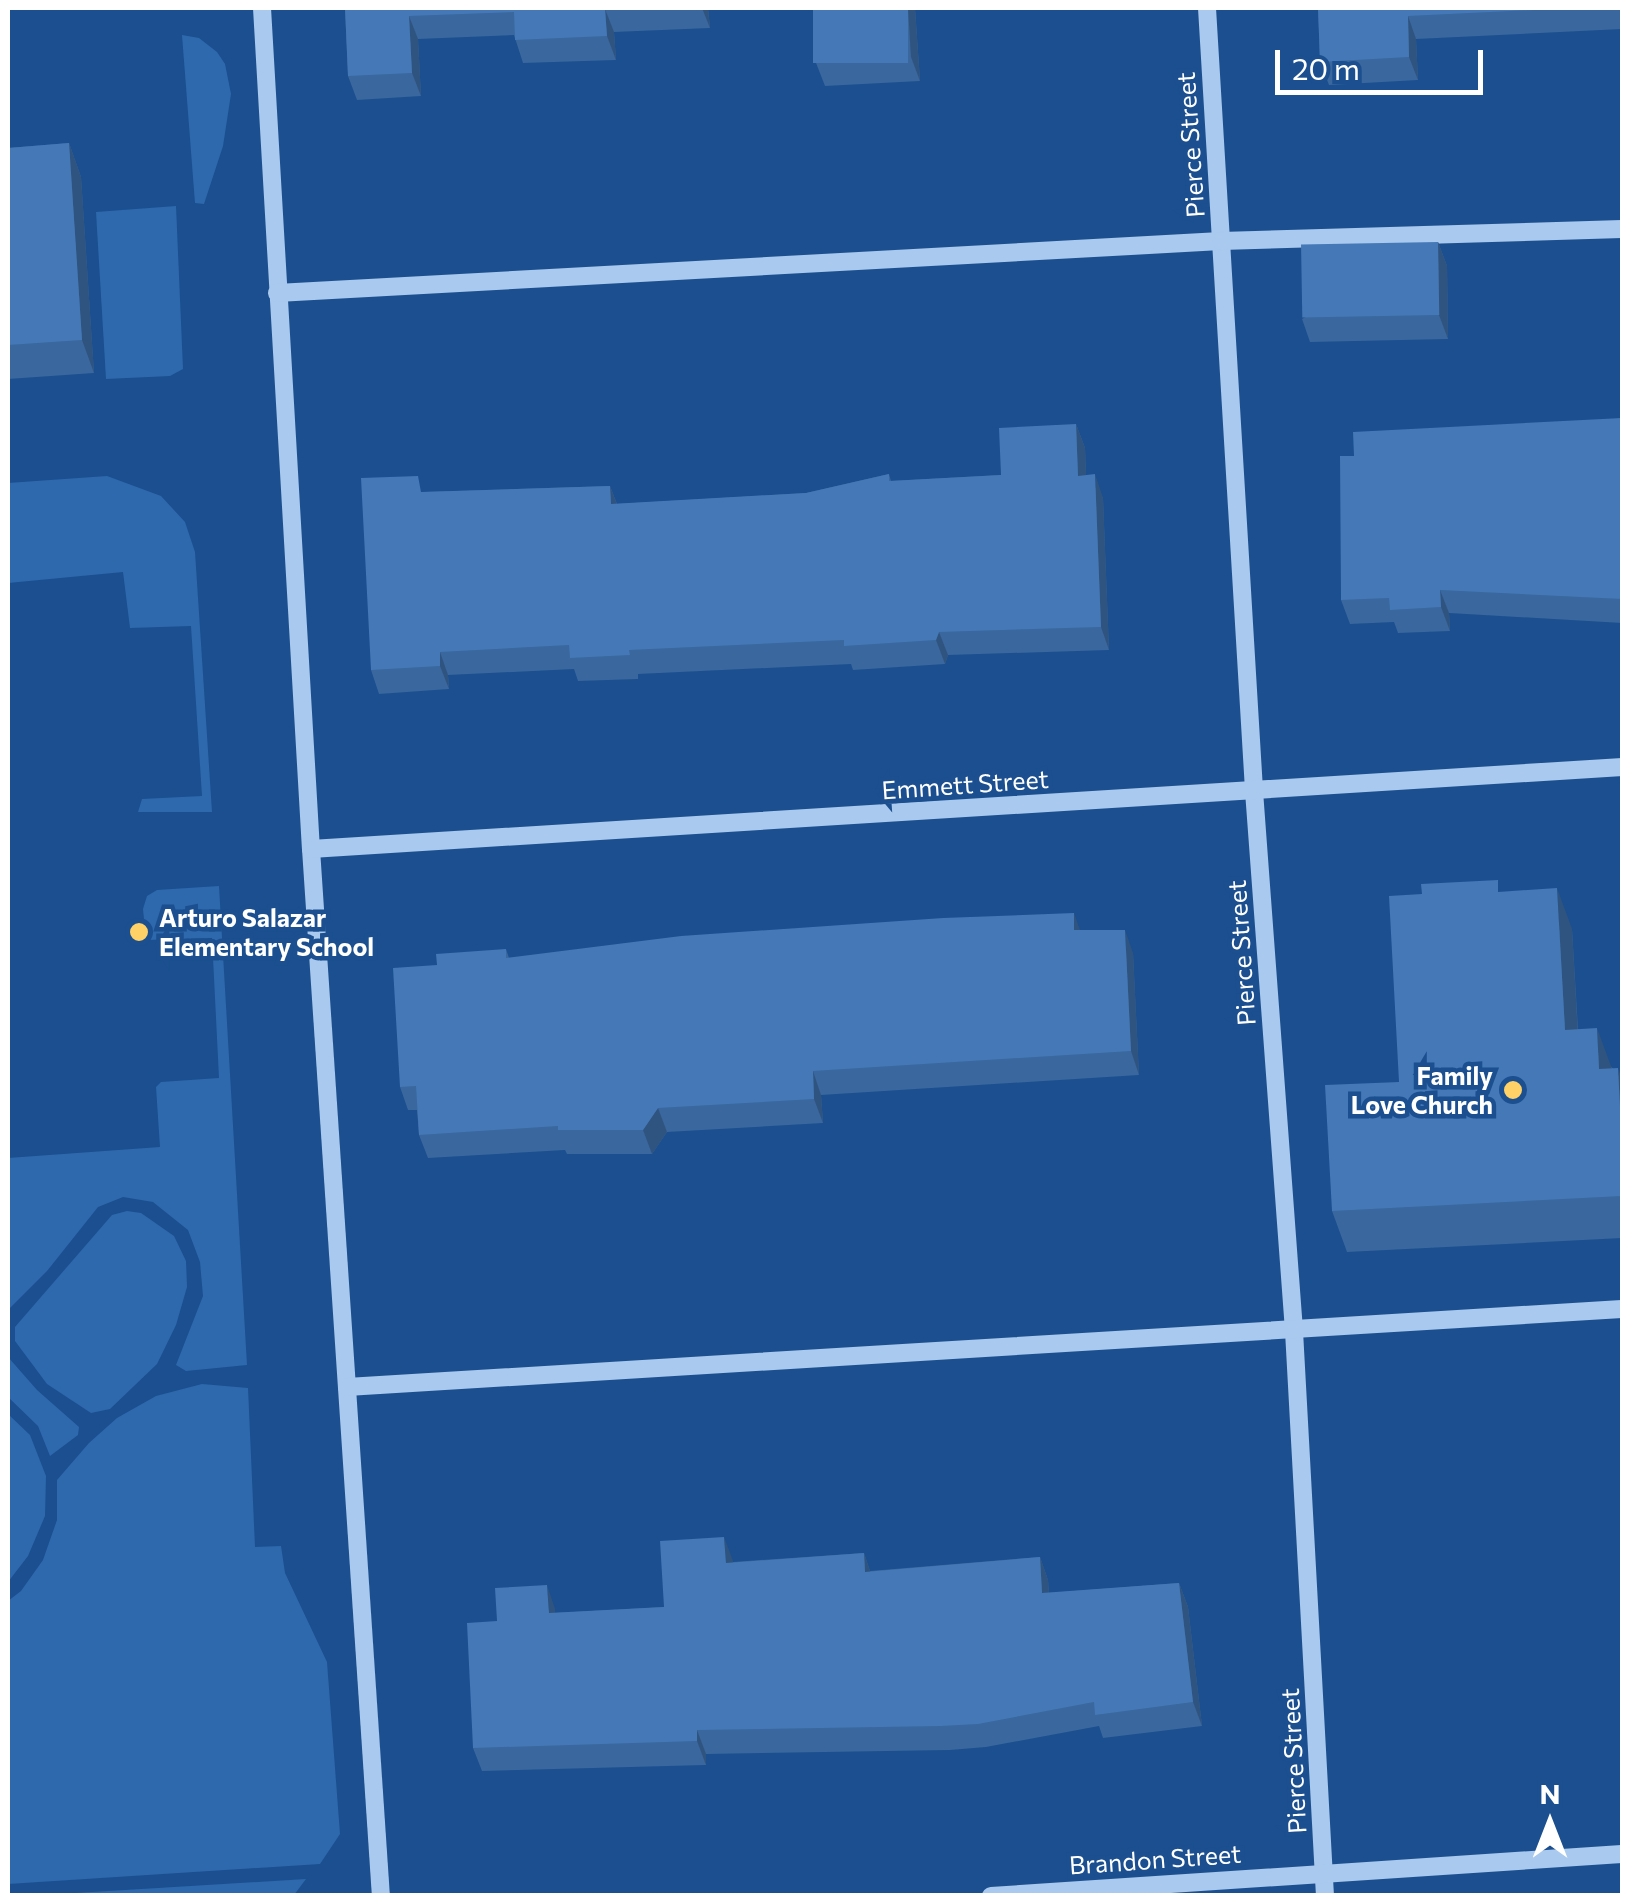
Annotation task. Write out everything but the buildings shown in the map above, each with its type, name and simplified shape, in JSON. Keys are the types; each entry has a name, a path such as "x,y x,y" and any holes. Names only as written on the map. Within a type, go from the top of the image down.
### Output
{"street":[{"path":"262,8 312,849 381,1896"},
{"name":"Pierce Street","path":"1207,8 1254,791 1294,1331 1325,1896"},
{"path":"277,293 1222,241 1622,228"},
{"name":"Emmett Street","path":"312,849 1622,767"},
{"path":"347,1387 1622,1309"},
{"name":"Brandon Street","path":"991,1896 1622,1854"}],"shaded area":[{"path":"182,35 199,38 217,52 225,64 231,94 223,146 204,204 195,203"},
{"path":"176,206 183,369 170,376 106,379 96,212"},
{"path":"107,476 161,496 185,522 195,552 212,812 138,812 142,799 202,796 191,626 130,628 123,572 8,583 8,483"},
{"path":"219,886 247,1365 186,1371 176,1365 203,1296 200,1262 188,1230 153,1202 123,1197 98,1207 47,1271 8,1310 8,1158 160,1147 156,1087 161,1082 219,1078 212,938 146,940 143,909 147,896 157,890"},
{"path":"141,1213 174,1236 186,1261 187,1287 176,1325 157,1364 110,1409 91,1413 47,1384 15,1341 15,1327 112,1215"},
{"path":"8,1357 37,1390 79,1427 78,1435 50,1456 38,1426 8,1397"},
{"path":"202,1384 248,1388 255,1547 281,1546 285,1573 327,1662 340,1834 320,1864 8,1884 8,1601 21,1591 43,1560 57,1520 57,1480 89,1443 117,1418 156,1396"},
{"path":"8,1414 30,1435 46,1476 45,1516 28,1556 8,1582"},
{"path":"306,1879 294,1895 43,1895"}],"place":[{"name":"Arturo Salazar Elementary School","path":"139,932"},
{"name":"Family Love Church","path":"1513,1090"}]}
